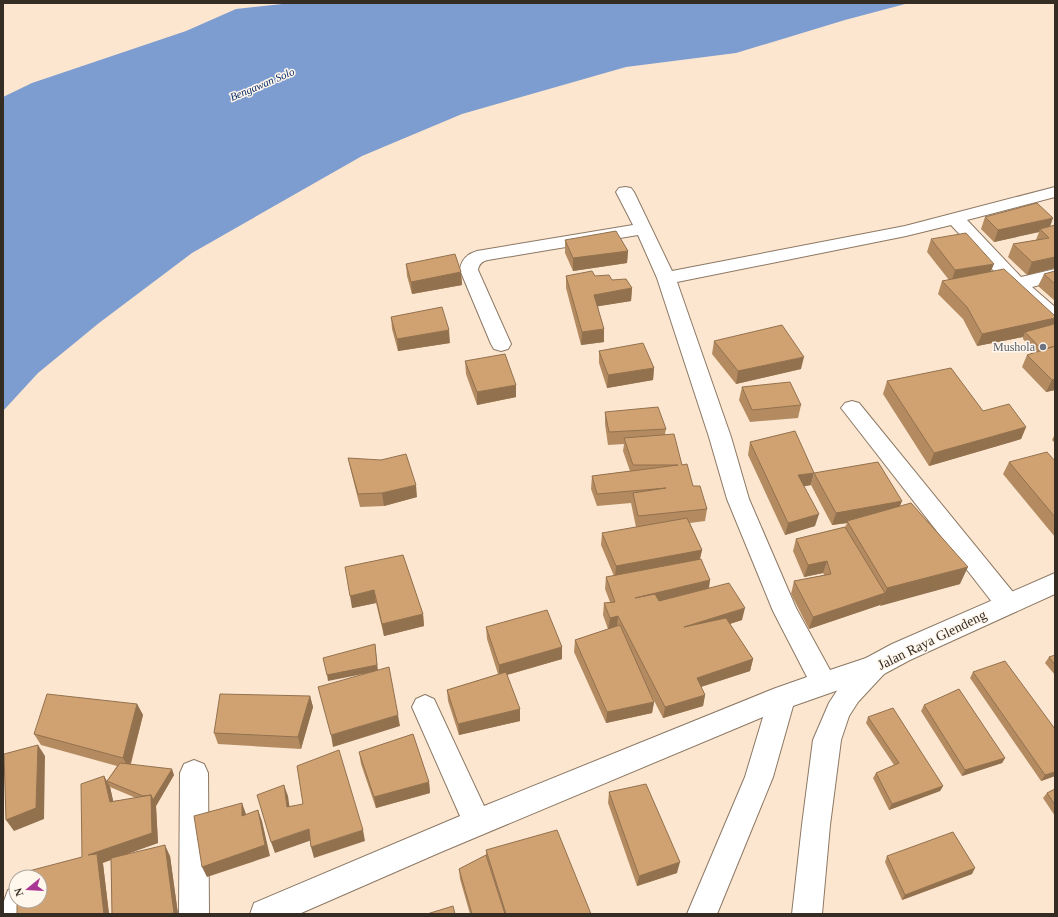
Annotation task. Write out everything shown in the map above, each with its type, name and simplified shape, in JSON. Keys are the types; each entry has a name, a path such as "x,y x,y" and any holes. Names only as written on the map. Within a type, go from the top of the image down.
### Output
{"street":[{"path":"625,192 644,229 666,278 713,416 738,499 785,611 823,682"},
{"path":"666,278 829,247 956,219 1055,192"},
{"path":"956,219 984,250 1055,318"},
{"path":"501,344 470,270 469,266 474,259 481,255 497,252 644,229"},
{"path":"1018,284 1055,275"},
{"path":"852,408 1008,604"},
{"name":"Jalan Raya Glendeng","path":"807,914 817,810 827,740 838,711 849,694 875,666 902,652 1055,583"},
{"path":"265,914 352,875 782,696 875,666"},
{"path":"702,914 759,777 782,696"},
{"path":"425,707 477,823"},
{"path":"194,773 194,914"}],"water":[{"name":"Bengawan Solo","path":"292,3 909,3 845,20 736,53 626,67 462,114 362,156 192,253 99,323 38,373 3,411 3,97 32,83 186,31 236,9"}],"building":[{"path":"1037,203 1053,218 998,230 985,217"},
{"path":"1055,225 1055,257 1032,262 1013,244 1049,238 1040,229"},
{"path":"616,231 628,251 573,258 565,240"},
{"path":"966,233 994,264 955,270 931,239"},
{"path":"455,254 461,272 411,282 406,264"},
{"path":"1004,269 1055,316 1055,318 982,334 967,307 942,281"},
{"path":"592,271 595,276 609,275 612,280 626,279 632,288 594,295 604,329 582,332 566,276"},
{"path":"1055,271 1055,284 1044,274"},
{"path":"442,307 449,330 397,339 391,317"},
{"path":"1054,324 1055,346 1042,350 1025,332"},
{"path":"782,325 804,357 738,371 714,341"},
{"path":"643,343 654,368 608,375 599,351"},
{"path":"1055,346 1055,379 1052,380 1027,355"},
{"path":"505,354 516,385 477,392 465,361"},
{"path":"951,368 983,411 1009,404 1026,427 934,453 887,381"},
{"path":"790,382 801,405 752,410 742,387"},
{"path":"658,407 666,429 609,432 605,412"},
{"path":"795,431 814,473 798,475 819,514 788,523 750,442"},
{"path":"674,434 682,465 687,464 693,486 700,486 707,509 638,516 633,493 666,488 597,494 592,476 678,465 633,465 624,438"},
{"path":"1047,452 1055,461 1055,517 1009,462"},
{"path":"406,454 416,485 382,493 358,494 348,458 381,460"},
{"path":"878,462 902,501 836,513 814,473"},
{"path":"911,503 968,567 887,588 847,521"},
{"path":"687,518 702,550 616,566 602,533"},
{"path":"845,527 885,593 813,617 794,581 831,574 827,561 808,565 796,539"},
{"path":"403,555 423,614 382,624 374,590 350,596 345,567"},
{"path":"701,559 710,580 635,598 655,594 659,601 729,583 745,608 684,627 726,618 753,659 697,678 705,695 665,707 618,616 610,618 604,603 615,602 606,577"},
{"path":"547,610 562,647 499,665 486,627"},
{"path":"620,625 654,702 607,712 575,640"},
{"path":"375,644 377,665 327,675 323,658"},
{"path":"1055,655 1055,665 1049,657"},
{"path":"1005,661 1055,729 1055,772 1045,775 973,672"},
{"path":"389,667 398,715 331,735 318,687"},
{"path":"506,672 520,709 458,724 447,690"},
{"path":"959,689 1005,758 965,770 924,705"},
{"path":"47,694 137,704 123,758 34,734"},
{"path":"220,694 310,696 298,737 214,733"},
{"path":"893,708 943,786 892,804 876,773 899,763 868,717"},
{"path":"413,734 429,782 374,797 359,752"},
{"path":"38,745 36,808 6,820 4,754"},
{"path":"339,750 363,830 311,847 309,829 271,842 257,795 284,785 287,807 303,804 297,766"},
{"path":"120,763 172,769 153,800 151,795 143,796 107,781"},
{"path":"104,776 110,802 151,795 152,833 88,855 97,854 104,914 17,914 17,909 48,909 48,869 36,869 82,857 81,784"},
{"path":"646,784 680,862 639,876 609,792"},
{"path":"1055,789 1055,805 1047,793"},
{"path":"242,803 242,816 258,810 265,845 202,867 194,816"},
{"path":"557,830 591,914 506,914 486,850"},
{"path":"953,832 975,868 905,895 887,856"},
{"path":"165,845 174,913 112,914 111,858"},
{"path":"486,855 505,914 472,914 459,869"},
{"path":"453,906 455,914 427,914"}],"place":[{"name":"Mushola","path":"1043,347"}]}
